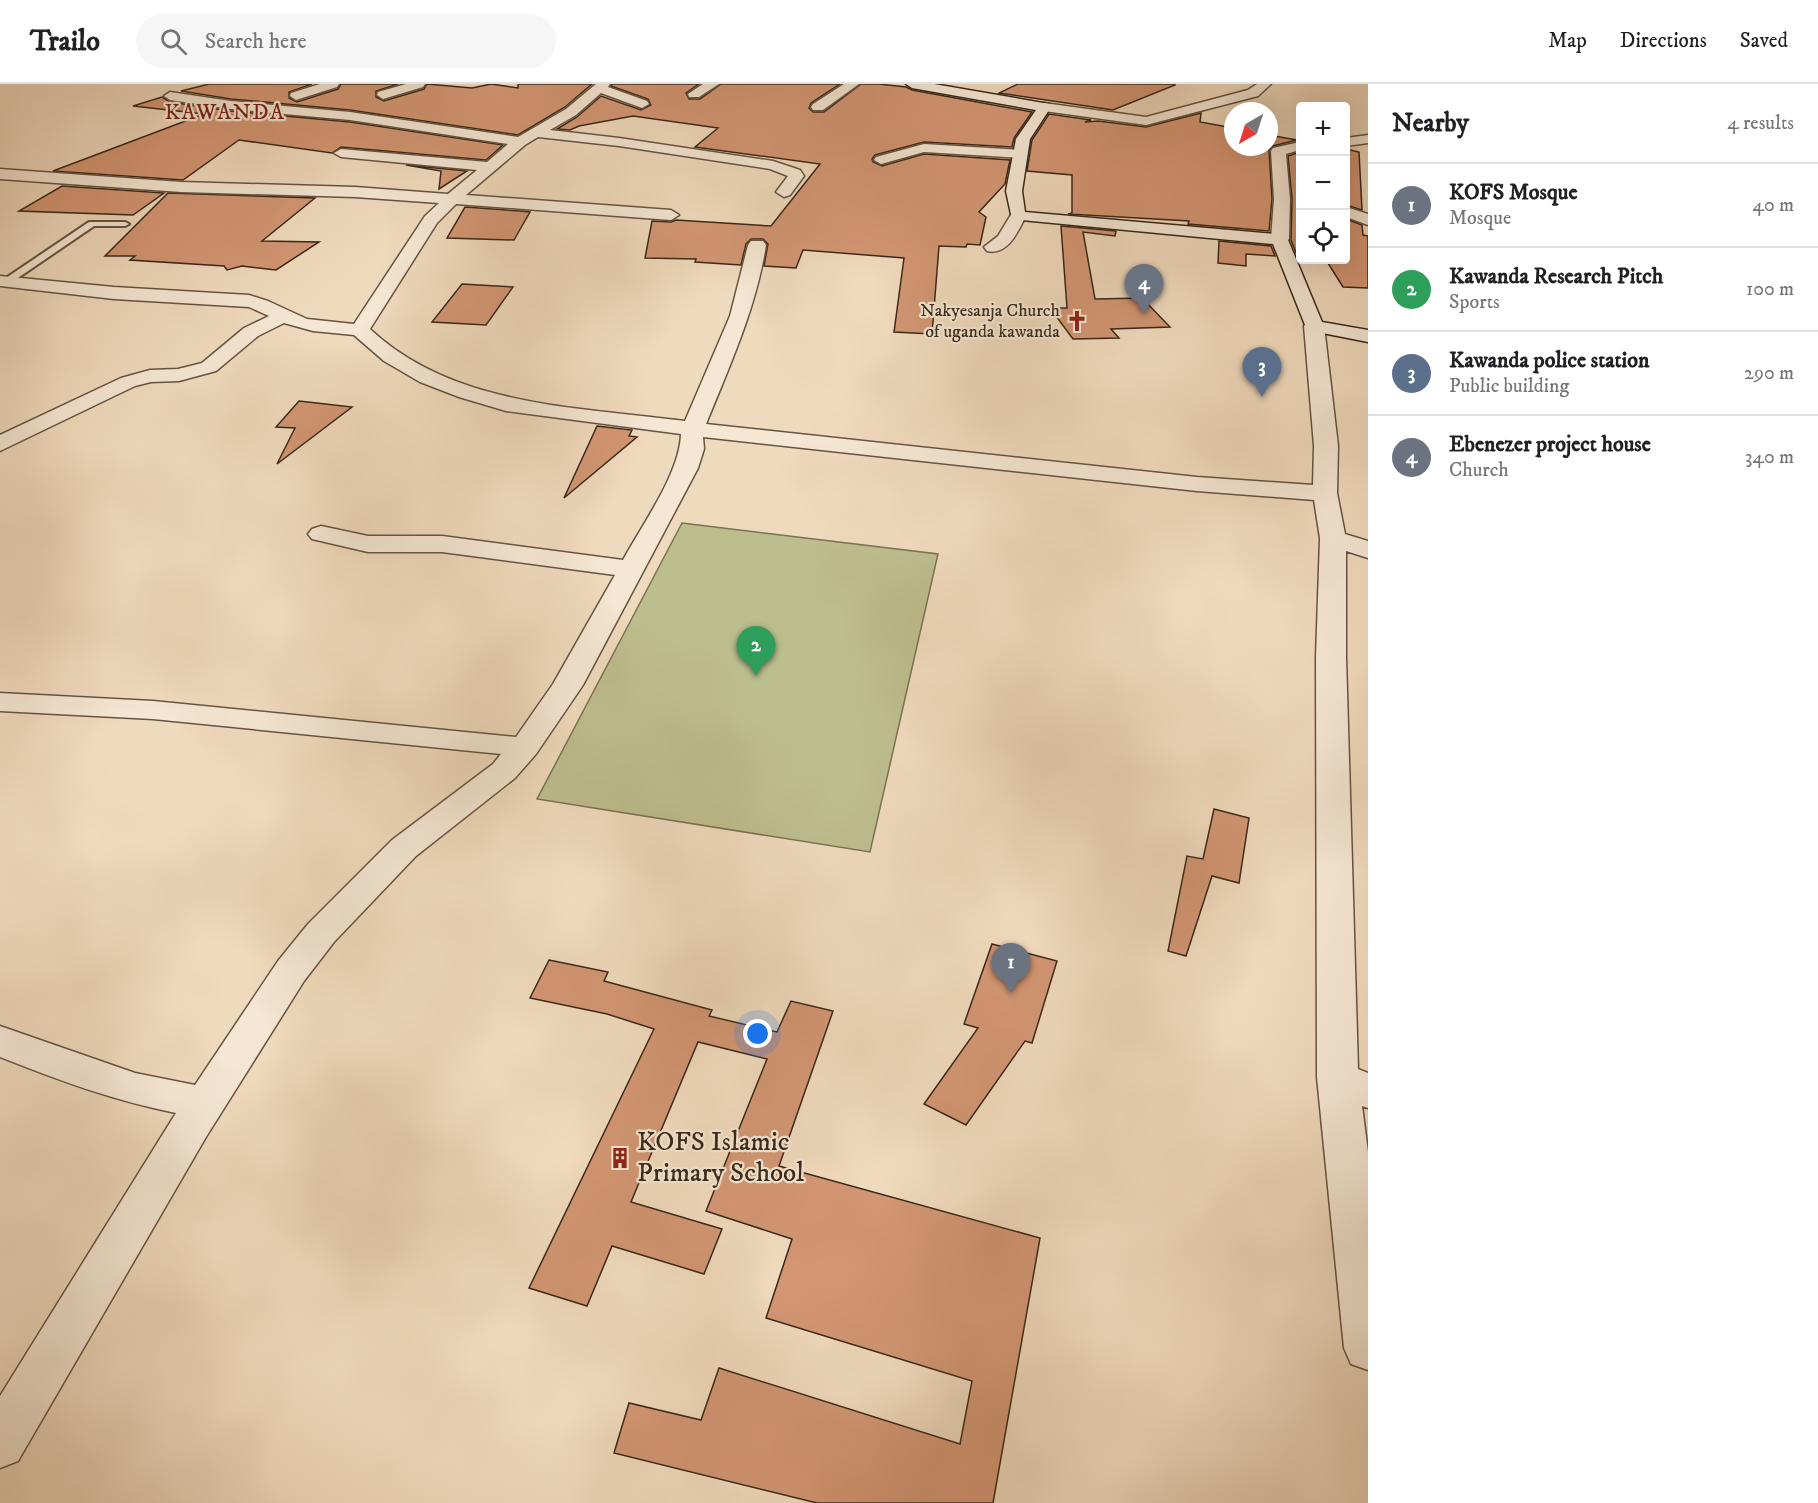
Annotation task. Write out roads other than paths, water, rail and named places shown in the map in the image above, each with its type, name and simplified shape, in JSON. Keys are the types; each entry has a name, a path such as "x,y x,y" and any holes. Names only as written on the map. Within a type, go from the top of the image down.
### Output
{"street":[{"path":"296,96 333,84"},
{"path":"383,95 419,84"},
{"path":"694,94 713,84"},
{"path":"818,108 853,84"},
{"path":"912,84 1142,121 1154,120 1253,93 1265,84"},
{"path":"360,330 431,220 490,167 528,137 571,111 602,86 642,104"},
{"path":"170,96 231,105 350,116 528,137 619,142 772,165 790,170 796,176 784,192"},
{"path":"993,247 1004,239 1018,216 1014,190 1023,139 1044,106"},
{"path":"1189,109 1224,117"},
{"path":"1350,141 1368,139"},
{"path":"1278,146 1296,146"},
{"path":"880,160 924,148 1021,154"},
{"path":"341,153 490,167"},
{"path":"1276,156 1281,186 1280,239 1314,326 1326,446 1325,493 1333,538 1330,657 1368,1348"},
{"path":"0,174 204,188 355,192 671,215"},
{"path":"1281,186 1296,192"},
{"path":"1350,213 1368,220"},
{"path":"1018,216 1280,239"},
{"path":"708,460 692,450 692,430 741,312 757,245"},
{"path":"3,282 104,292 258,302 283,316 317,326 360,330 370,341 405,366 435,382 506,404 767,439 1197,484 1325,493"},
{"path":"0,444 128,381 150,376 179,375 209,368 251,332 283,316"},
{"path":"1314,326 1368,336"},
{"path":"0,1443 206,1103 291,971 321,933 404,848 504,771 525,747 568,685 631,569 708,460 767,439"},
{"path":"321,534 368,544 442,544 631,569"},
{"path":"1333,538 1368,550"},
{"path":"0,702 153,710 525,747"},
{"path":"0,1041 67,1067 135,1089 206,1103"}],"lane":[{"path":"3,282 92,224 125,224"}],"place":[{"name":"Ebenezer project house","path":"1144,314"},
{"name":"Nakyesanja Church of uganda kawanda","path":"1077,321"},
{"name":"Kawanda police station","path":"1262,397"},
{"name":"Kawanda Research Pitch","path":"756,676"},
{"name":"KOFS Mosque","path":"1011,993"},
{"name":"KOFS Islamic Primary School","path":"620,1158"}],"district":[{"name":"KAWANDA","path":"225,112"}]}
